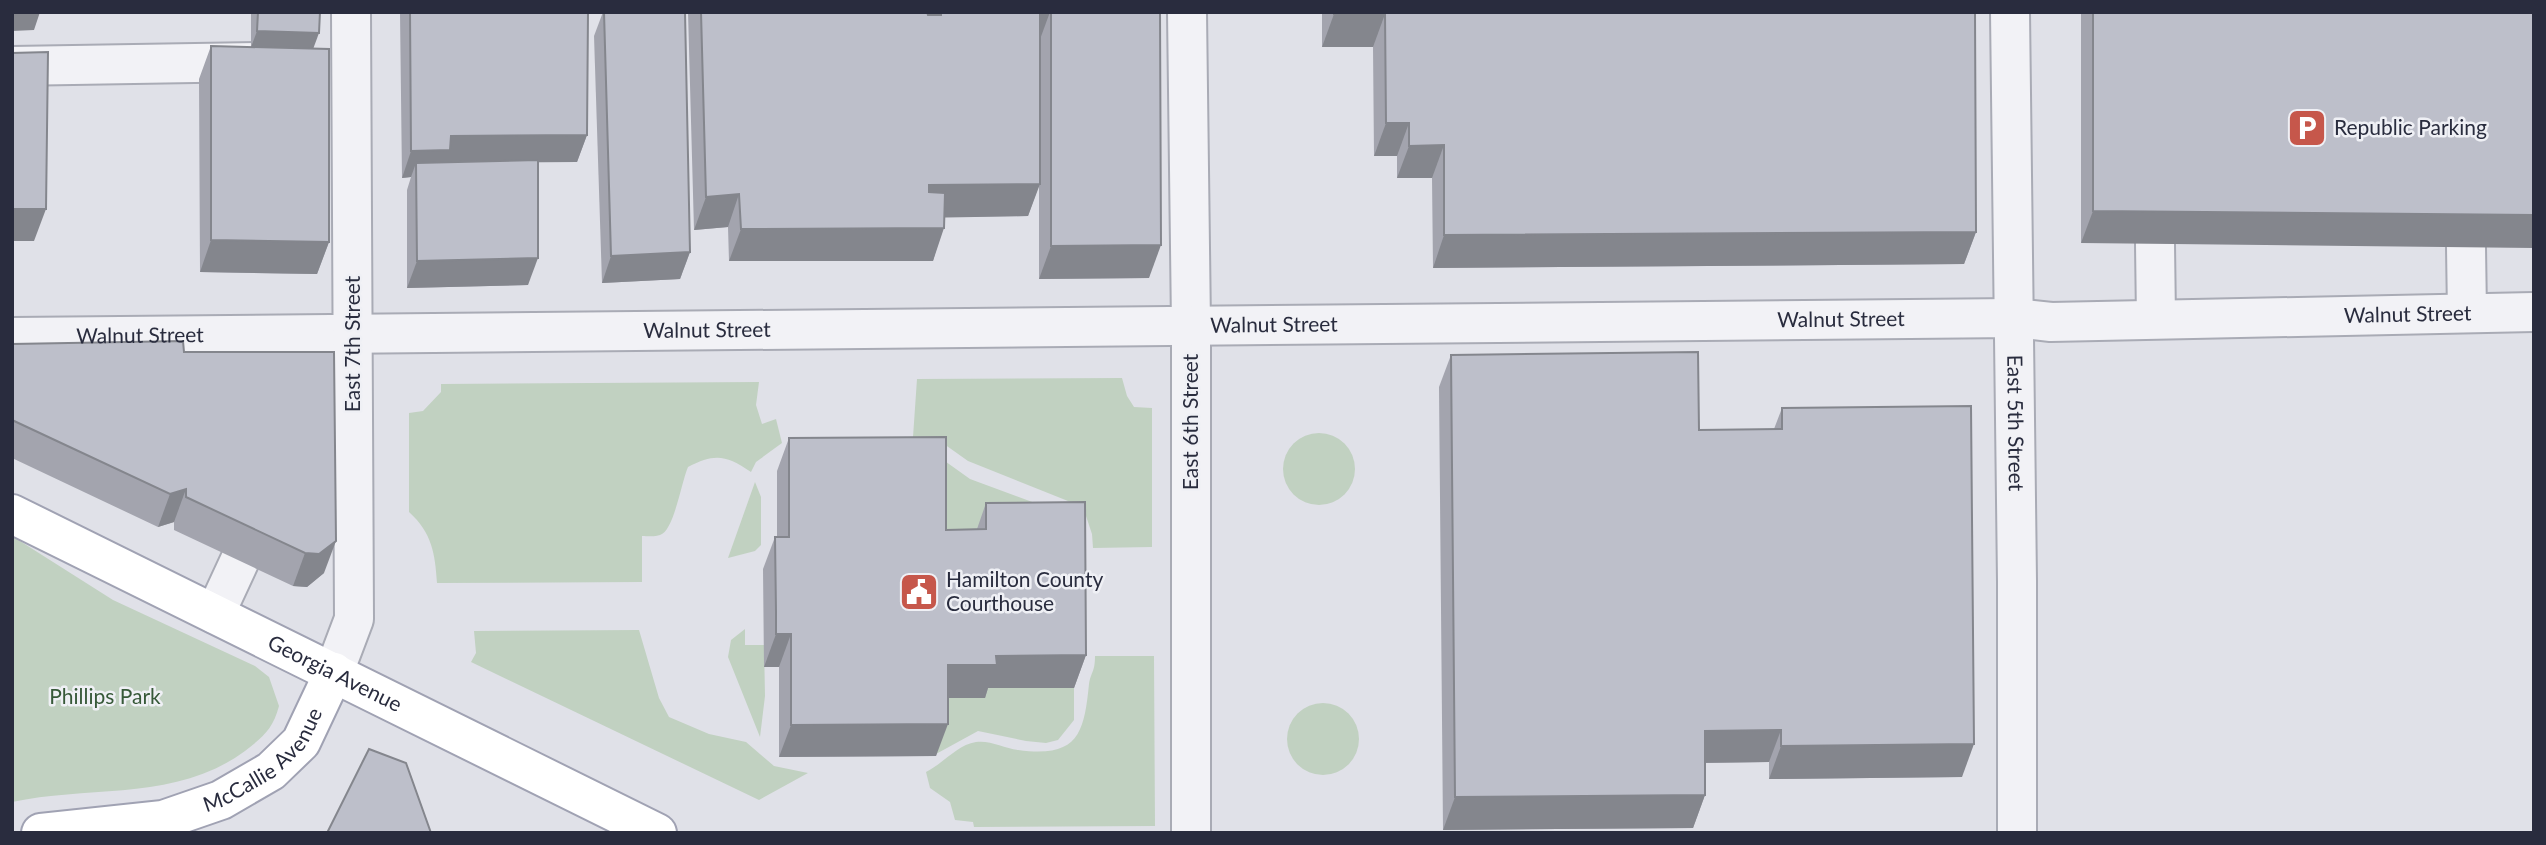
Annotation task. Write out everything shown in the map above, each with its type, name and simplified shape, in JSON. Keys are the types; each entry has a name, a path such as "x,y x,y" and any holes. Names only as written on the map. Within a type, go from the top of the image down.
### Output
{"main road":[{"name":"Georgia Avenue","path":"12,514 650,831"},
{"name":"McCallie Avenue","path":"41,833 163,820 221,800 271,771 301,742 334,672"}],"street":[{"name":"East 7th Street","path":"334,672 354,619 351,12"},
{"name":"East 6th Street","path":"1187,12 1191,325 1191,833"},
{"name":"East 5th Street","path":"2010,12 2017,833"},
{"path":"12,66 351,61"},
{"path":"2155,244 2156,319"},
{"path":"2466,247 2467,313"},
{"name":"Walnut Street","path":"12,338 2014,318 2051,322 2534,312"},
{"path":"215,614 246,547 246,477"}],"green space":[{"path":"1122,378 1127,396 1134,407 1152,408 1152,547 1093,548 1092,534 1083,507 968,461 937,439 913,437 917,379"},
{"path":"759,382 756,405 762,424 776,419 782,443 756,462 751,472 734,462 720,458 706,459 688,467 673,516 665,532 658,536 642,536 642,582 437,583 431,544 423,528 409,512 409,413 423,411 441,392 441,384"},
{"path":"1319,433 1339,439 1349,449 1355,469 1349,489 1339,499 1319,505 1299,499 1289,489 1283,469 1289,449 1299,439"},
{"path":"942,459 970,479 1035,503 934,562"},
{"path":"755,482 761,497 761,545 755,551 728,558"},
{"name":"Phillips Park","path":"12,536 113,600 255,666 269,677 279,706 274,721 266,732 245,751 218,767 191,778 162,785 12,802"},
{"path":"745,629 745,645 764,645 765,696 760,737 728,657 731,640"},
{"path":"639,630 659,698 669,717 709,734 746,742 774,766 808,773 759,800 471,662 476,653 474,631"},
{"path":"1095,656 1154,656 1155,826 974,827 973,822 955,820 950,802 930,788 926,772 963,747 976,742 1038,752 1066,746 1074,739 1084,717"},
{"path":"984,688 1074,688 1074,720 1058,740 1046,743 978,731 936,754 936,698 984,698"},
{"path":"1323,703 1343,709 1353,719 1359,739 1353,759 1343,769 1323,775 1303,769 1293,759 1287,739 1293,719 1303,709"}],"building":[{"path":"258,12 320,12 319,33 257,31"},
{"path":"410,12 588,12 587,135 451,136 450,150 411,151"},
{"path":"604,12 685,12 690,252 611,256"},
{"path":"701,12 927,12 928,15 941,15 941,12 1044,12 1040,14 1040,184 929,185 929,192 945,193 944,228 741,229 739,194 706,197"},
{"path":"1051,12 1160,12 1161,245 1051,246"},
{"path":"1334,12 1975,12 1976,232 1444,235 1444,145 1409,146 1409,123 1386,123 1385,14"},
{"name":"Republic Parking","path":"2093,12 2534,12 2534,215 2093,211"},
{"path":"211,46 329,49 329,242 211,240"},
{"path":"48,52 46,209 12,209 12,53"},
{"path":"538,160 538,258 417,261 416,163"},
{"path":"183,341 184,352 334,352 336,541 319,554 305,553 186,497 186,489 170,494 12,420 12,344"},
{"path":"1698,352 1699,430 1782,429 1782,408 1971,406 1974,744 1781,746 1781,730 1705,731 1705,795 1455,797 1451,355"},
{"name":"Hamilton County Courthouse","path":"946,437 946,530 986,529 986,503 1085,502 1086,655 996,656 997,665 948,665 948,724 791,725 791,634 776,634 775,537 789,537 789,438"},
{"path":"369,749 406,763 431,833 327,833"}],"place":[{"name":"Republic Parking","path":"2307,128"},
{"name":"Hamilton County Courthouse","path":"919,592"}]}
